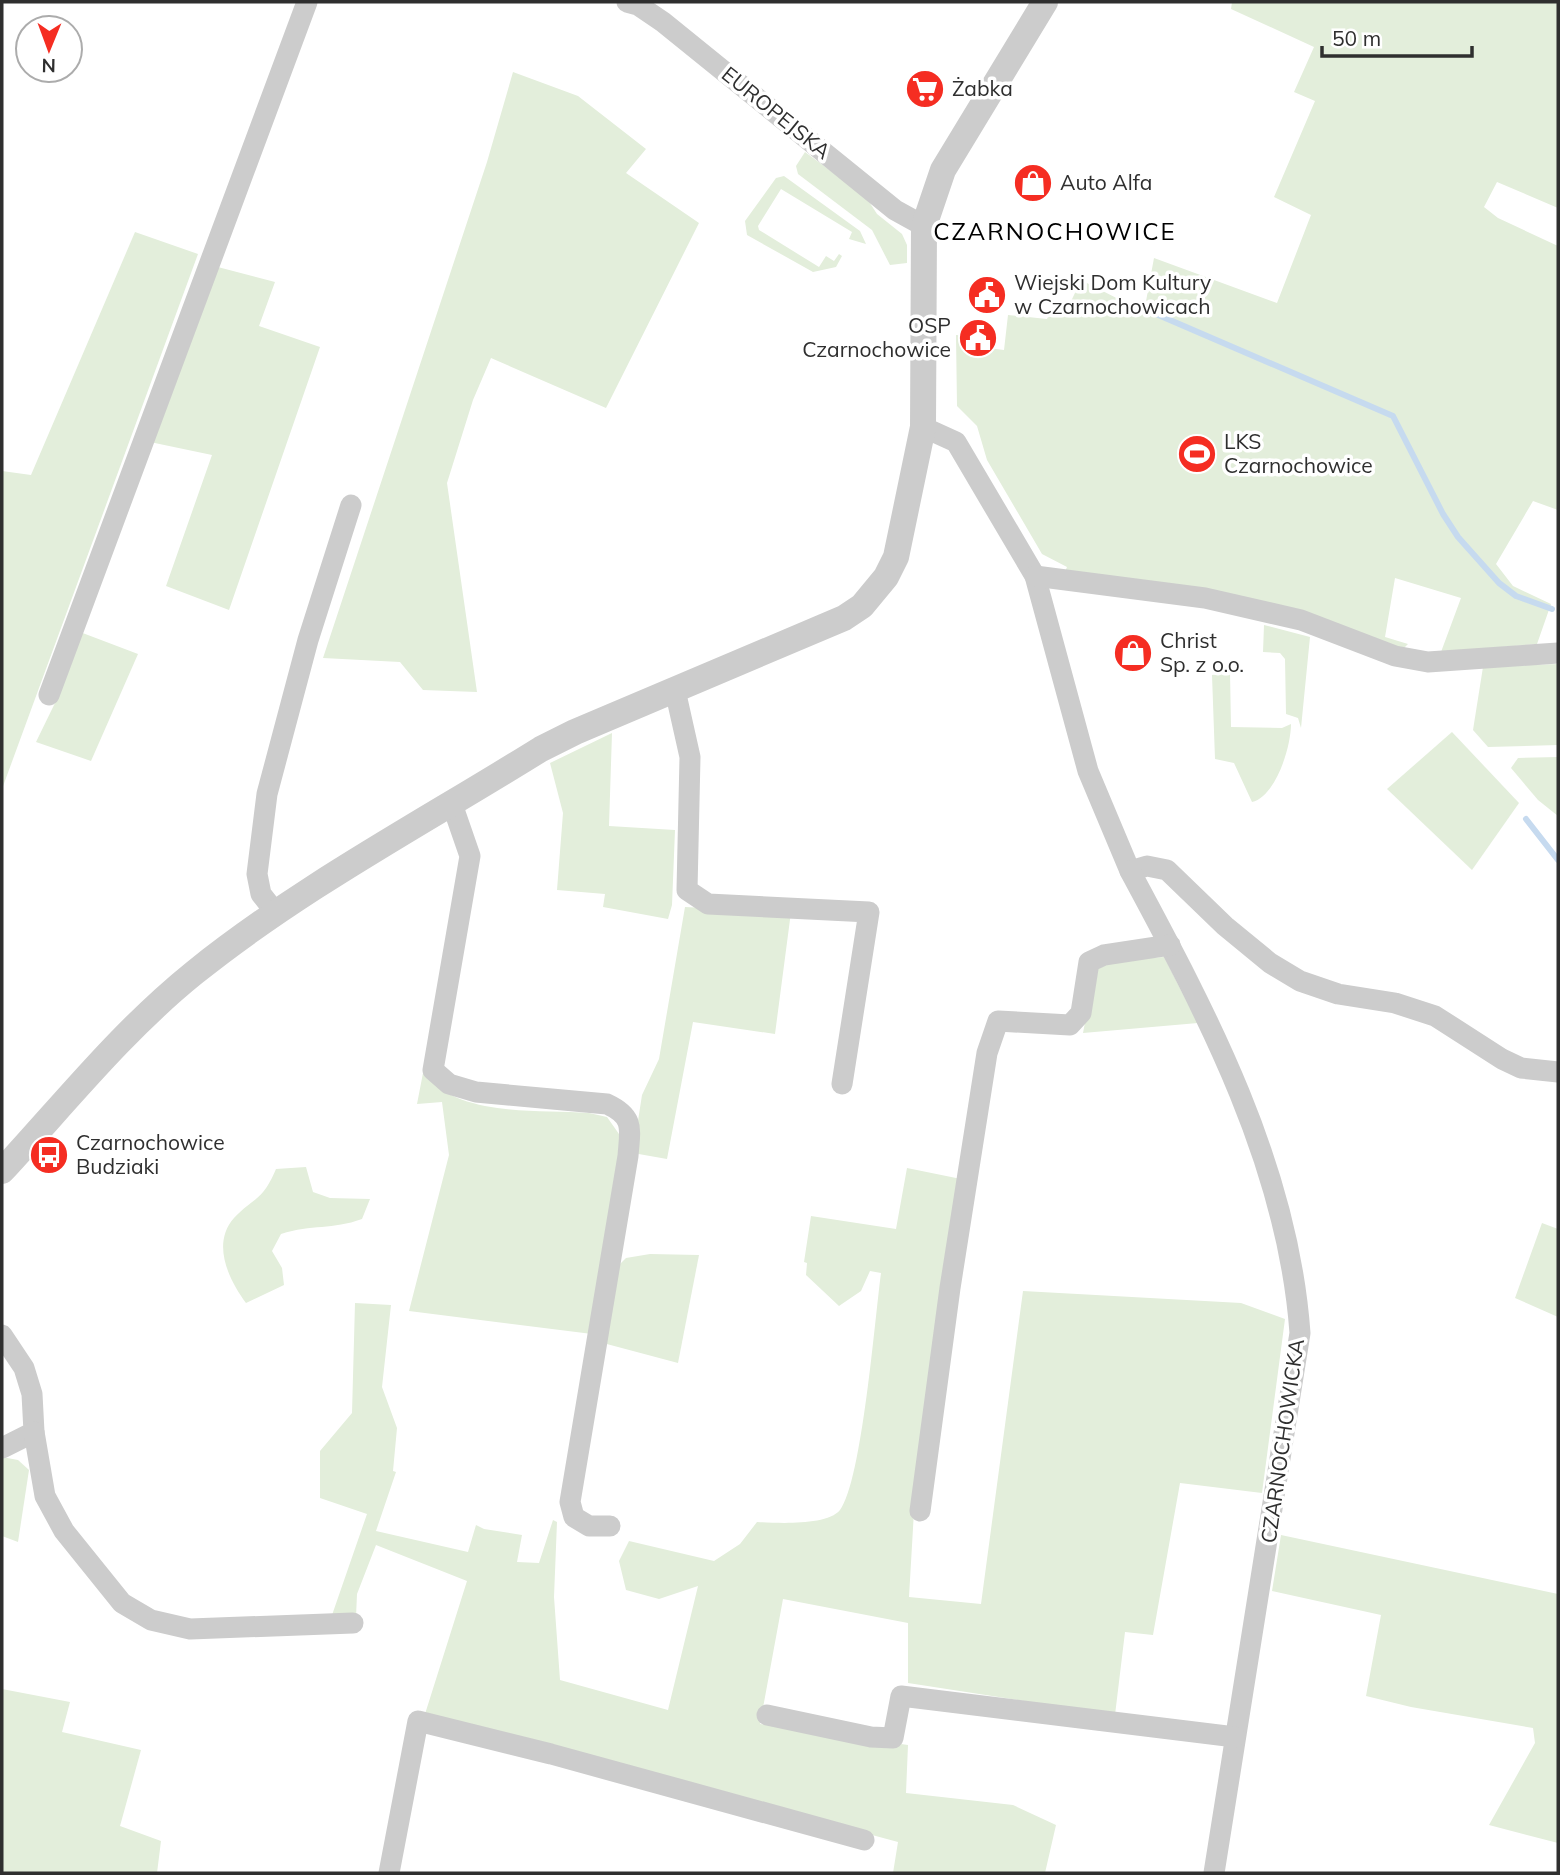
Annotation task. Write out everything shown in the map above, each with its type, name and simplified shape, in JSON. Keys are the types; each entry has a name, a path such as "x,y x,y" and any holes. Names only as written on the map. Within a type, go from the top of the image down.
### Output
{"street":[{"path":"49,695 307,2"},
{"name":"EUROPEJSKA","path":"627,2 638,5 663,22 895,210 924,226"},
{"path":"2,1171 128,1034 168,996 276,913 563,738 844,618 862,606 877,590 896,557 923,427 924,226 943,170 1045,2"},
{"name":"CZARNOCHOWICKA","path":"923,427 956,442 1035,576 1088,771 1130,871 1170,945 1222,1054 1262,1147 1282,1214 1297,1296 1300,1333 1214,1873"},
{"path":"276,913 261,894 257,874 267,794 309,640 351,505"},
{"path":"1035,576 1205,598 1301,620 1395,656 1428,662 1558,653"},
{"path":"675,690 690,757 687,890 708,904 869,912 842,1084"},
{"path":"452,804 470,856 433,1070 449,1084 475,1092 607,1104 622,1111 630,1124 628,1156 570,1502 574,1517 589,1526 610,1526"},
{"path":"1130,871 1147,866 1167,870 1225,926 1270,963 1300,981 1338,994 1395,1003 1435,1016 1502,1059 1521,1068 1558,1072"},
{"path":"920,1511 982,1080 987,1053 998,1021 1070,1026 1081,1013 1089,962 1104,955 1145,951 1170,945"},
{"path":"2,1335 24,1368 32,1394 34,1432 45,1496 64,1531 122,1603 151,1620 190,1629 353,1623"},
{"path":"2,1448 34,1432"},
{"path":"767,1715 871,1737 893,1738 901,1696 1236,1737"},
{"path":"389,1873 418,1721 551,1754 864,1840"}],"green space":[{"path":"1232,2 1558,2 1558,208 1497,182 1484,207 1498,218 1558,246 1558,510 1533,501 1496,564 1513,586 1551,604 1537,644 1441,652 1461,598 1395,578 1385,637 1408,644 1404,648 1064,574 1067,567 1042,554 987,460 977,426 957,406 956,335 972,336 972,346 1004,350 1008,315 1047,319 1052,307 1066,312 1081,280 1144,312 1154,258 1277,303 1311,215 1274,197 1315,101 1294,92 1314,47 1231,9"},
{"path":"513,72 578,96 646,149 626,173 699,223 606,408 491,358 473,400 447,483 477,692 423,690 400,662 323,658 487,162"},
{"path":"805,152 866,197 877,214 902,234 907,245 907,263 890,265 872,230 798,174 796,166"},
{"path":"784,176 860,231 866,244 849,239 852,232 781,189 758,226 759,230 819,267 826,256 834,261 839,254 842,256 836,267 813,272 747,235 745,221 776,178"},
{"path":"135,232 198,254 2,789 2,471 31,475"},
{"path":"214,266 275,282 259,326 320,347 229,610 166,586 212,455 150,442"},
{"path":"1264,625 1310,637 1301,728 1298,718 1286,714 1285,659 1280,653 1263,652"},
{"path":"80,632 138,654 91,761 36,742 55,703"},
{"path":"1558,664 1558,745 1488,747 1473,730 1483,667"},
{"path":"1230,672 1231,727 1282,728 1291,724 1285,757 1275,781 1261,798 1252,802 1234,763 1215,759 1212,675"},
{"path":"1452,732 1519,803 1472,870 1387,789"},
{"path":"612,733 609,826 675,830 672,905 668,919 603,907 605,894 557,890 563,813 550,763"},
{"path":"1558,757 1558,816 1538,800 1511,768 1518,758"},
{"path":"685,907 791,912 775,1034 693,1022 667,1159 633,1153 642,1095 659,1059"},
{"path":"1164,957 1198,1023 1083,1033 1095,968 1109,961"},
{"path":"423,1073 457,1098 500,1108 589,1113 607,1117 619,1134 619,1153 592,1334 409,1311 449,1155 442,1102 417,1104"},
{"path":"306,1167 313,1192 330,1198 370,1199 362,1219 281,1234 272,1251 282,1268 284,1285 246,1303 225,1262 223,1250 227,1228 234,1218 262,1193 276,1169"},
{"path":"907,1168 961,1179 914,1511 909,1597 981,1604 1023,1291 1241,1303 1285,1319 1262,1493 1180,1483 1153,1635 1125,1632 1115,1715 908,1683 908,1623 783,1599 760,1724 908,1745 906,1793 1013,1805 1056,1825 1045,1873 893,1873 898,1842 425,1714 467,1581 376,1545 357,1594 356,1617 331,1618 367,1514 320,1498 320,1451 352,1413 355,1303 391,1305 382,1387 397,1428 393,1471 396,1472 376,1531 468,1552 476,1525 484,1529 522,1535 517,1562 539,1563 553,1520 557,1522 554,1597 560,1680 668,1710 698,1586 659,1599 626,1590 619,1561 629,1541 714,1561 740,1544 757,1522 813,1521 834,1515 840,1510 848,1493 861,1434 881,1273 870,1271 861,1291 839,1306 806,1275 807,1263 804,1262 811,1216 896,1229"},
{"path":"1542,1223 1558,1229 1558,1317 1515,1298"},
{"path":"650,1254 699,1255 678,1363 603,1343 614,1270 626,1258"},
{"path":"2,1457 18,1460 29,1470 18,1542 2,1536"},
{"path":"1281,1535 1558,1594 1558,1843 1489,1825 1535,1743 1533,1728 1411,1707 1366,1696 1381,1615 1272,1591"},
{"path":"2,1689 70,1702 62,1732 141,1750 120,1826 161,1841 157,1873 2,1873"}],"waterway":[{"path":"1149,311 1393,416 1443,514 1458,537 1499,583 1516,596 1552,609"},
{"path":"1526,819 1558,860"}],"place":[{"name":"Żabka","path":"925,89"},
{"name":"Auto Alfa","path":"1033,183"},
{"name":"Wiejski Dom Kultury w Czarnochowicach","path":"987,295"},
{"name":"OSP Czarnochowice","path":"978,338"},
{"name":"LKS Czarnochowice","path":"1197,454"},
{"name":"Christ Sp. z o.o.","path":"1133,653"},
{"name":"Czarnochowice Budziaki","path":"49,1155"}],"district":[{"name":"CZARNOCHOWICE","path":"1055,232"}]}
